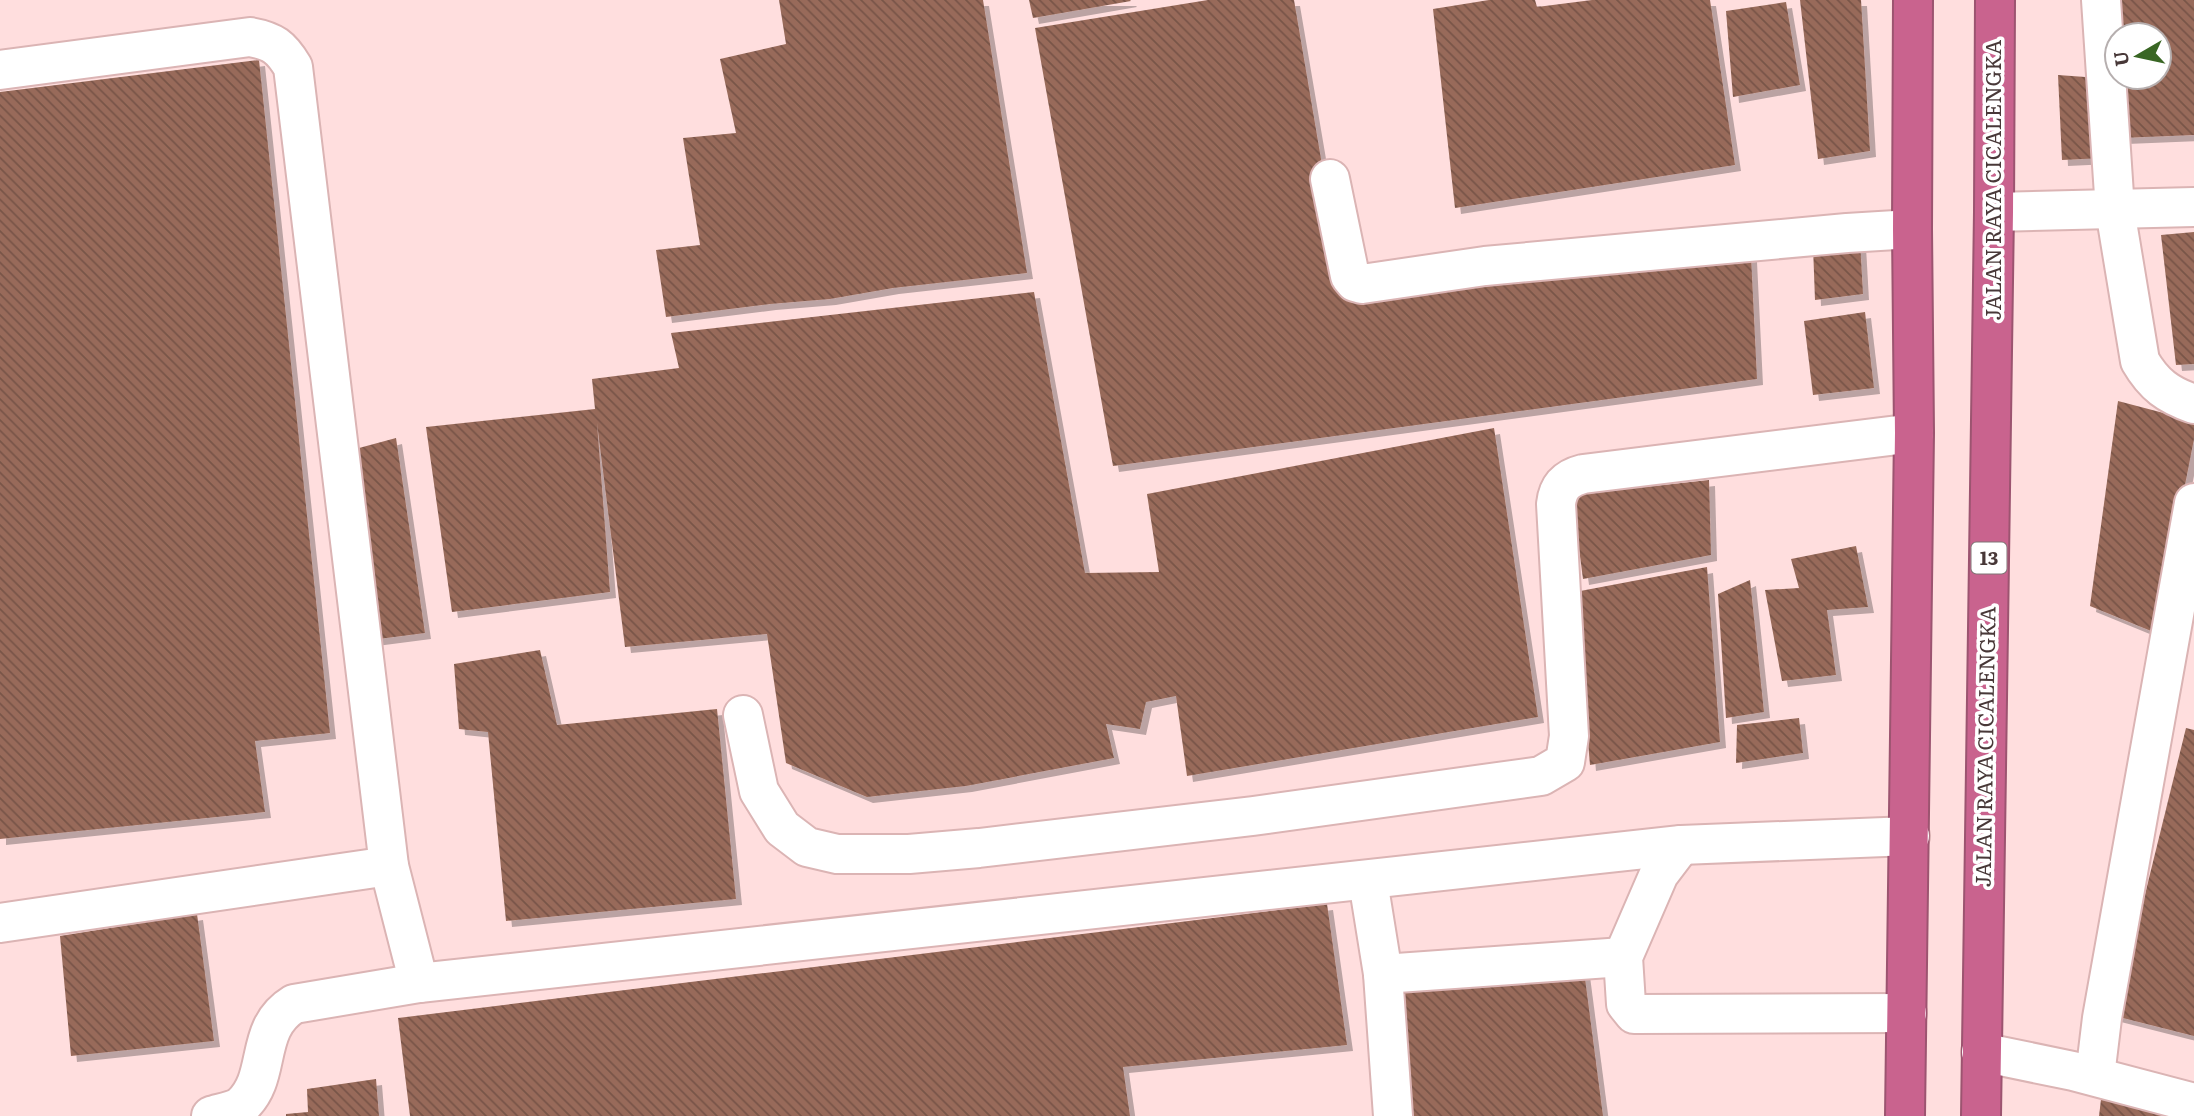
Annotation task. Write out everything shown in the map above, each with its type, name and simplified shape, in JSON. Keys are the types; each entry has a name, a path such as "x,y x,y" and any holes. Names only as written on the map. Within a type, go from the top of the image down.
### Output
{"highway":[{"path":"1906,1116 1914,433 1913,0"},
{"name":"JALAN RAYA CICALENGKA","path":"1981,1116 1995,0"}],"lane":[{"path":"2101,0 2115,210 2140,362 2151,380 2194,404"},
{"path":"0,70 250,37 267,40 284,52 293,67 390,866 419,983"},
{"path":"1330,179 1350,276 1354,282 1362,284 1499,265 1912,229"},
{"path":"1994,212 2194,207"},
{"path":"743,715 759,791 782,828 807,847 837,854 909,854 979,848 1254,816 1541,776 1565,762 1569,736 1556,504 1557,493 1564,482 1583,474 1914,433"},
{"path":"2095,1076 2102,1018 2194,503"},
{"path":"211,1116 241,1107 257,1085 266,1041 274,1021 283,1010 294,1004 419,983 1681,845 1910,836"},
{"path":"1681,845 1659,874 1623,957 1626,1004 1634,1013 1907,1013"},
{"path":"0,923 390,866"},
{"path":"1368,881 1383,974 1393,1116"},
{"path":"1383,974 1623,957"},
{"path":"1981,1052 2095,1076 2194,1103"}],"building":[{"path":"779,0 983,0 1027,273 666,317 656,250 700,245 683,138 736,133 720,59 786,44"},
{"path":"1029,0 1130,0 1131,1 1033,18"},
{"path":"1208,0 1294,0 1328,200 1354,300 1751,256 1757,379 1113,466 1035,28"},
{"path":"1489,0 1535,0 1537,7 1592,0 1710,0 1735,165 1455,208 1433,9"},
{"path":"1800,0 1861,0 1870,151 1818,159"},
{"path":"2113,0 2194,0 2194,135 2121,138 2119,91 2173,91 2173,21 2114,21"},
{"path":"1786,2 1800,85 1733,97 1726,11"},
{"path":"259,60 330,733 255,741 265,812 0,839 0,92"},
{"path":"2058,75 2099,78 2104,158 2062,160"},
{"path":"2194,232 2194,364 2176,365 2161,235"},
{"path":"1860,241 1863,294 1815,300 1813,246"},
{"path":"1034,292 1085,573 1159,572 1147,494 1494,428 1538,717 1187,776 1176,696 1146,702 1140,729 1106,724 1114,758 966,786 867,797 786,763 767,634 625,647 597,423 610,592 452,612 426,427 595,409 592,379 679,368 671,333"},
{"path":"1865,312 1874,388 1813,395 1804,321"},
{"path":"2118,401 2194,421 2194,439 2156,633 2090,606"},
{"path":"396,438 425,633 371,640 348,451"},
{"path":"1709,480 1711,555 1583,579 1572,495"},
{"path":"1856,546 1868,607 1827,610 1836,675 1782,681 1765,590 1799,588 1791,559"},
{"path":"1707,567 1720,742 1590,765 1575,592"},
{"path":"1750,580 1764,712 1726,718 1718,594"},
{"path":"540,650 557,725 717,709 736,899 506,921 488,732 459,729 454,664"},
{"path":"1799,718 1803,753 1736,763 1737,725"},
{"path":"2186,728 2194,730 2194,1036 2115,1016"},
{"path":"1327,904 1347,1045 1123,1067 1130,1116 410,1116 398,1018"},
{"path":"197,914 214,1041 71,1056 60,936"},
{"path":"1583,963 1603,1116 1411,1116 1391,982"},
{"path":"376,1079 379,1116 286,1116 308,1112 307,1089"},
{"path":"2103,1083 2194,1116 2099,1116"}]}
